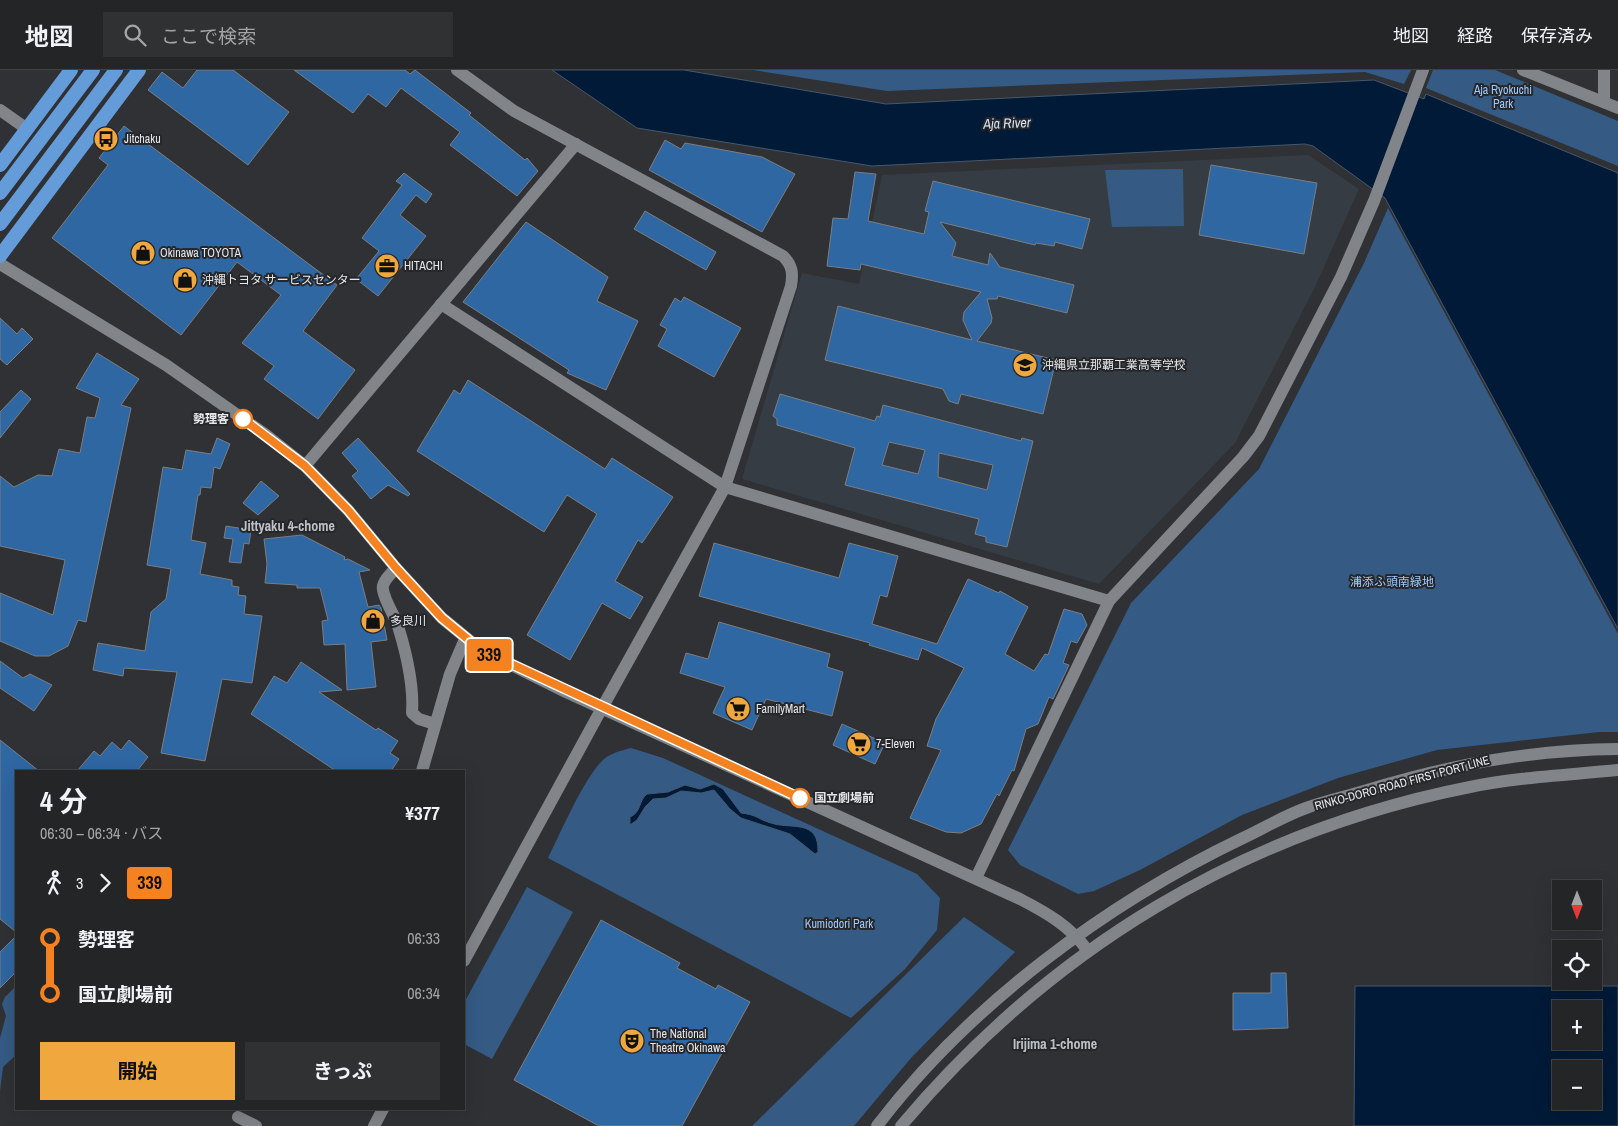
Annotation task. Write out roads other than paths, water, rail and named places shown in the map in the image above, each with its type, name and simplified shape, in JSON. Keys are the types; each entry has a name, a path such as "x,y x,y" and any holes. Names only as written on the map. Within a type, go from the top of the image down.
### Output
{"highway":[{"path":"0,165 71,70"},
{"path":"0,193 93,70"},
{"path":"0,224 116,70"},
{"path":"0,256 139,70"}],"street":[{"path":"457,70 506,106 783,256 789,262 793,273 791,286 725,487 465,959"},
{"path":"976,878 1109,601 1255,442 1342,277 1374,200 1423,70"},
{"path":"1523,70 1618,108"},
{"path":"1604,70 1604,102"},
{"path":"0,110 27,129"},
{"path":"305,466 576,144"},
{"path":"0,264 166,366 266,435 305,466 348,510 396,568 442,618 465,639 493,657 1047,912 1077,935 1088,951"},
{"path":"441,304 725,487 1109,601"},
{"path":"396,568 384,581 382,590 398,625 411,693 412,713 419,719 435,724"},
{"path":"422,770 450,674 465,639"},
{"name":"RINKO-DORO ROAD FIRST PORT LINE","path":"877,1126 916,1080 965,1030 1077,935 1180,870 1305,808 1467,763 1561,751 1618,749"},
{"name":"RINKO-DORO ROAD FIRST PORT LINE","path":"901,1126 932,1090 978,1044 1025,1001 1088,951 1168,899 1249,856 1346,818 1418,798 1472,786 1528,778 1618,770"},
{"path":"374,1126 382,1110"},
{"path":"238,1117 256,1126"}],"water":[{"name":"Aja River","path":"552,70 684,70 886,104 1374,80 1424,99 1426,94 1618,173 1618,629 1385,198 1313,146 1305,144 872,166 637,128"},
{"path":"714,784 723,789 741,813 751,815 766,822 802,827 809,830 814,834 817,841 818,852 815,854 790,834 741,818 730,809 714,790 701,793 681,791 666,798 653,799 645,807 637,820 630,825 630,817 634,815 647,794 668,792 685,785 700,789"},
{"path":"1355,986 1552,986 1552,990 1602,990 1602,986 1618,986 1618,1126 1354,1126"}],"place":[{"name":"Jitchaku","path":"106,139"},
{"name":"Okinawa TOYOTA","path":"143,253"},
{"name":"HITACHI","path":"387,266"},
{"name":"沖縄トヨタ サービスセンター","path":"185,280"},
{"name":"沖縄県立那覇工業高等学校","path":"1025,365"},
{"name":"勢理客","path":"243,419"},
{"name":"多良川","path":"373,621"},
{"name":"FamilyMart","path":"738,709"},
{"name":"7-Eleven","path":"859,744"},
{"name":"国立劇場前","path":"800,798"},
{"name":"The National Theatre Okinawa","path":"632,1041"}],"district":[{"name":"Jittyaku 4-chome","path":"288,526"},
{"name":"Irijima 1-chome","path":"1055,1044"}],"park label":[{"name":"Aja Ryokuchi Park","path":"1503,97"},
{"name":"浦添ふ頭南緑地","path":"1392,582"},
{"name":"Kumiodori Park","path":"839,924"}]}
